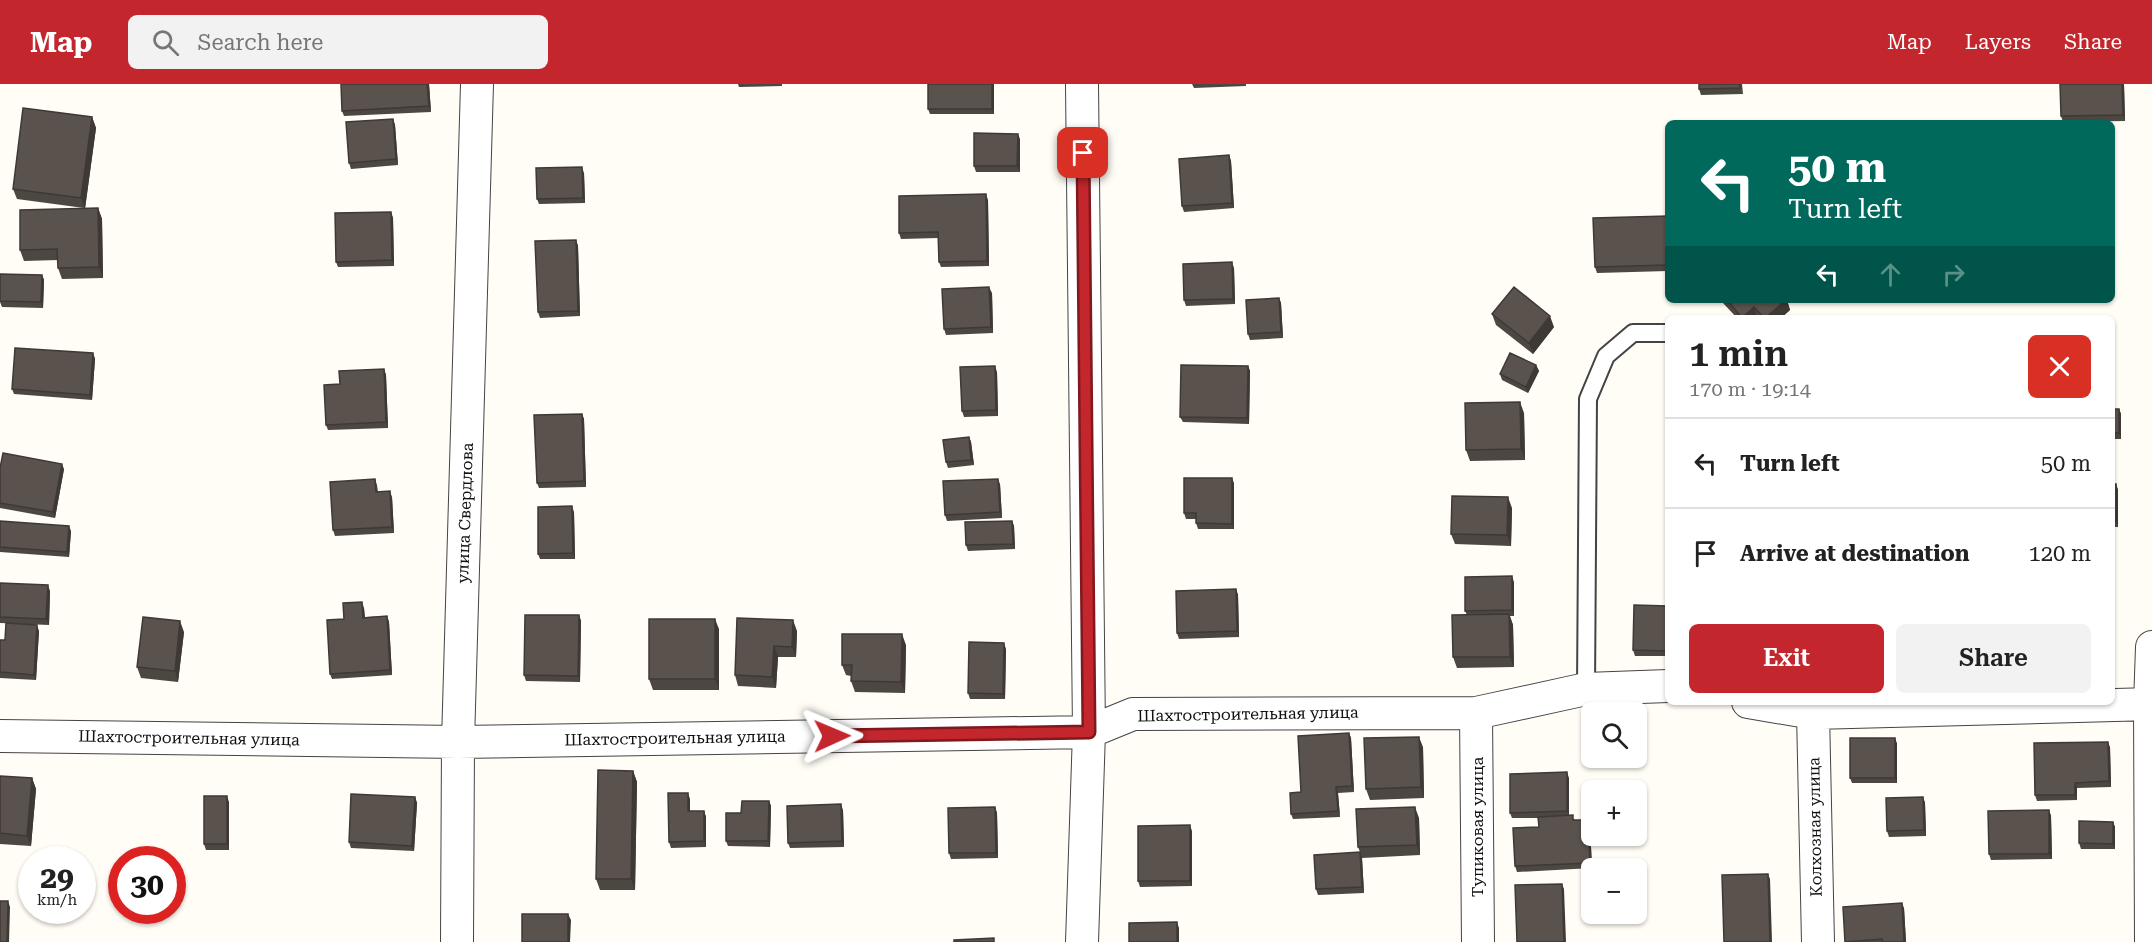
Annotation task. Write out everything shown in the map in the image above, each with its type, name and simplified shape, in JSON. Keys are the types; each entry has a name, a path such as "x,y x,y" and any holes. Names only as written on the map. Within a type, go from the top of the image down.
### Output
{"street":[{"name":"улица Свердлова","path":"457,942 458,742 477,84"},
{"path":"1082,84 1089,732 1082,942"},
{"path":"2151,942 2152,646"},
{"name":"Шахтостроительная улица","path":"0,736 458,742 1089,732 1133,714 1476,713 1586,689 1665,686"},
{"path":"2115,705 2151,704"},
{"path":"1766,705 1813,713 2113,705"},
{"name":"Тупиковая улица","path":"1476,713 1478,942"},
{"name":"Колхозная улица","path":"1813,713 1818,942"}],"lane":[{"path":"1586,689 1588,399 1606,356 1633,333 1665,333"}],"building":[{"path":"341,84 427,84 429,106 342,111"},
{"path":"928,84 992,84 992,109 928,109"},
{"path":"1699,84 1740,84 1740,88 1699,89"},
{"path":"2060,84 2122,84 2123,115 2061,116"},
{"path":"23,108 92,117 81,198 13,189"},
{"path":"393,119 396,159 349,163 346,122"},
{"path":"974,133 1018,134 1017,166 974,166"},
{"path":"1229,155 1232,203 1182,206 1179,159"},
{"path":"582,167 583,198 537,199 536,168"},
{"path":"986,194 987,261 939,262 938,232 899,233 899,196"},
{"path":"98,208 99,267 58,268 57,249 20,250 20,210"},
{"path":"391,212 392,260 336,262 335,213"},
{"path":"1665,216 1665,265 1595,267 1593,218"},
{"path":"576,240 578,311 538,312 535,241"},
{"path":"1232,262 1233,299 1184,300 1183,264"},
{"path":"0,274 42,275 41,302 0,301"},
{"path":"989,287 991,327 944,329 942,289"},
{"path":"1514,287 1550,316 1529,343 1492,314"},
{"path":"1279,298 1281,332 1248,334 1246,300"},
{"path":"1730,303 1782,303 1768,315 1761,315 1754,307 1745,315 1740,315"},
{"path":"15,348 93,353 90,395 12,389"},
{"path":"1510,353 1536,365 1526,387 1500,374"},
{"path":"1181,365 1248,366 1247,418 1180,417"},
{"path":"995,366 996,410 962,411 960,367"},
{"path":"384,369 386,422 326,425 324,385 340,384 339,371"},
{"path":"1520,402 1521,449 1466,450 1465,403"},
{"path":"2115,409 2119,409 2119,433 2115,433"},
{"path":"582,414 584,481 537,483 534,415"},
{"path":"969,437 971,460 946,462 943,440"},
{"path":"3,453 62,464 53,512 0,503 0,468"},
{"path":"1184,478 1232,478 1232,524 1196,523 1196,513 1184,513"},
{"path":"375,479 376,492 390,491 392,527 333,530 330,482"},
{"path":"998,479 1000,512 945,515 943,481"},
{"path":"2115,484 2116,484 2115,521"},
{"path":"1452,496 1508,497 1507,535 1451,534"},
{"path":"572,506 573,553 538,554 538,507"},
{"path":"0,521 69,526 67,552 0,547"},
{"path":"1012,521 1013,544 966,545 965,522"},
{"path":"1512,576 1512,610 1465,611 1465,577"},
{"path":"0,583 48,585 46,619 0,617"},
{"path":"1236,589 1237,631 1177,633 1176,591"},
{"path":"362,602 363,618 387,616 390,670 330,674 327,620 344,619 343,603"},
{"path":"1634,605 1665,606 1665,651 1633,650"},
{"path":"1509,614 1510,657 1453,657 1452,615"},
{"path":"525,615 579,615 578,676 524,675"},
{"path":"143,617 180,621 175,671 137,667"},
{"path":"737,618 793,620 792,647 774,646 772,677 735,675"},
{"path":"649,619 715,619 715,679 649,679"},
{"path":"6,623 37,625 34,675 0,672 0,640 5,640"},
{"path":"842,634 902,634 901,682 851,681 852,665 842,665"},
{"path":"969,642 1004,643 1003,694 968,693"},
{"path":"1349,733 1352,786 1336,787 1338,811 1291,814 1290,793 1301,792 1298,736"},
{"path":"1419,737 1421,787 1366,789 1364,738"},
{"path":"1850,738 1895,738 1895,778 1850,778"},
{"path":"2108,742 2109,781 2075,783 2075,795 2035,795 2034,743"},
{"path":"598,770 633,771 631,879 596,879"},
{"path":"1567,772 1567,811 1510,813 1510,774"},
{"path":"0,776 32,778 27,836 0,833"},
{"path":"668,793 688,793 688,811 704,811 704,841 669,842"},
{"path":"351,794 415,797 412,846 349,842"},
{"path":"204,796 227,796 227,844 204,844"},
{"path":"1923,797 1924,830 1887,831 1886,798"},
{"path":"742,801 769,801 768,841 726,841 726,813 741,813"},
{"path":"841,804 842,841 788,843 787,806"},
{"path":"995,807 996,853 949,853 948,808"},
{"path":"1415,807 1417,845 1358,847 1356,809"},
{"path":"2049,810 2049,854 1989,854 1988,811"},
{"path":"1573,815 1573,820 1581,820 1581,846 1589,846 1590,858 1581,858 1581,863 1515,866 1513,828 1539,827 1538,817"},
{"path":"2079,821 2113,822 2113,844 2079,843"},
{"path":"1190,825 1190,881 1138,881 1138,826"},
{"path":"1360,852 1362,887 1316,889 1314,855"},
{"path":"1768,874 1770,942 1724,942 1722,875"},
{"path":"1562,884 1564,942 1517,942 1515,885"},
{"path":"0,901 8,901 7,942 0,942"},
{"path":"1902,903 1904,942 1883,942 1882,939 1845,942 1843,907"},
{"path":"522,914 568,914 568,942 522,942"},
{"path":"1177,922 1177,942 1129,942 1129,923"},
{"path":"994,938 994,942 954,942 954,940"}],"route":[{"path":"832,736 1089,732 1083,153"}]}
